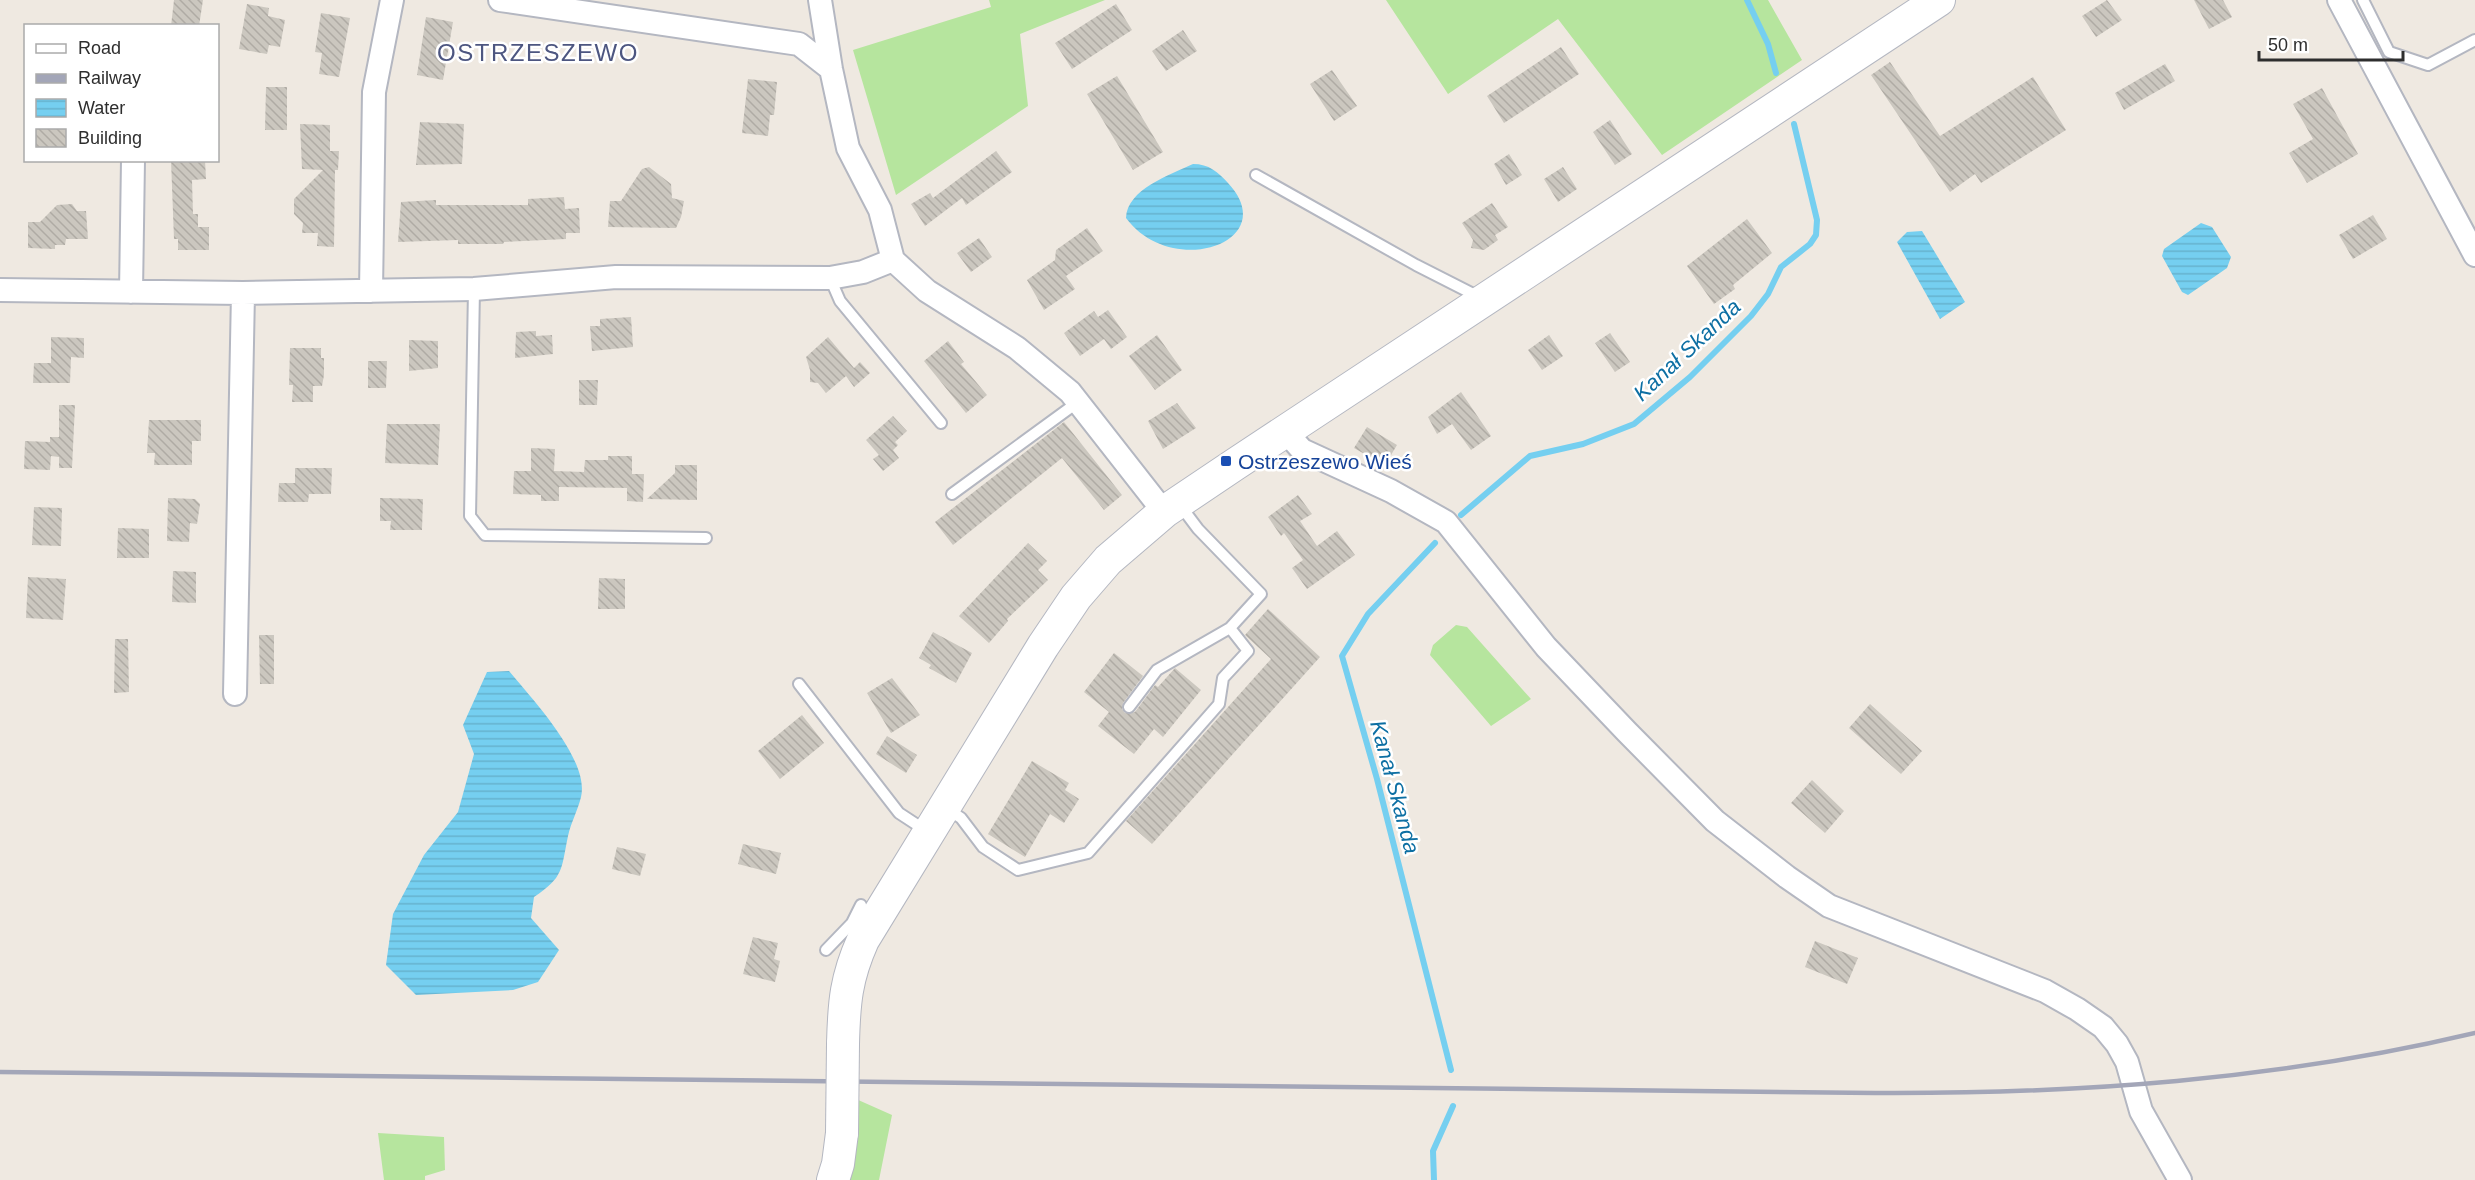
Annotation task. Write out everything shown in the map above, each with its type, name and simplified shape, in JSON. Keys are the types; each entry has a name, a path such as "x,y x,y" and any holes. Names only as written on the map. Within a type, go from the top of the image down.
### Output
{"street":[{"path":"371,291 374,92 392,0"},
{"path":"500,0 799,44 831,69"},
{"path":"820,0 831,69 848,148 880,210 893,260 927,291 1017,348 1070,392 1171,507"},
{"path":"833,1180 842,1133 844,1003 861,918 936,819 1076,597 1108,560 1171,507 1939,0"},
{"path":"2339,0 2475,255"},
{"path":"131,292 133,162"},
{"path":"0,290 243,293 474,289 616,277 830,278 863,272 893,260"},
{"path":"235,694 243,293"},
{"path":"1285,431 1302,450 1391,492 1446,522 1546,647 1627,732 1715,821 1787,877 1828,906 2045,991 2078,1009 2103,1028 2127,1062 2141,1111 2180,1180"}],"lane":[{"path":"2363,0 2389,52 2428,65 2475,40"},
{"path":"1256,175 1416,265 1485,300"},
{"path":"830,278 840,301 941,423"},
{"path":"474,289 470,516 485,535 706,538"},
{"path":"952,494 1078,402"},
{"path":"1129,707 1157,670 1230,628 1260,594 1198,529 1171,507"},
{"path":"799,684 899,813 936,819 961,818 983,847 1018,870 1088,854 1220,704 1223,678 1248,651 1230,628"},
{"path":"826,950 861,918"}],"green space":[{"path":"989,0 1105,0 1020,34 1028,106 896,195 853,50 991,7"},
{"path":"1386,0 1768,0 1802,60 1662,155 1558,19 1448,94"},
{"path":"1456,625 1467,627 1531,699 1491,726 1430,655 1433,645"},
{"path":"856,1099 892,1115 879,1180 844,1180"},
{"path":"378,1133 444,1137 445,1170 425,1176 425,1180 384,1180"}],"water":[{"path":"1193,164 1213,169 1228,183 1241,204 1242,222 1232,236 1215,246 1193,250 1169,247 1146,237 1126,218 1128,208 1134,199 1151,184"},
{"path":"2201,223 2212,227 2231,257 2227,268 2188,295 2182,292 2162,256 2164,249"},
{"path":"1922,231 1965,302 1940,319 1897,242 1907,232"},
{"path":"509,671 557,731 577,766 581,782 581,797 569,831 560,872 551,884 534,897 531,918 559,950 538,982 513,990 416,995 386,965 393,914 424,855 458,812 474,754 463,725 487,672"}],"building":[{"path":"174,0 203,0 199,24 171,24"},
{"path":"2107,0 2122,20 2096,37 2082,16"},
{"path":"2194,0 2223,0 2232,17 2209,29"},
{"path":"247,4 269,8 268,16 285,20 280,47 269,45 267,54 239,49"},
{"path":"1116,4 1132,30 1072,69 1055,43"},
{"path":"321,13 350,18 339,77 319,74 322,53 315,52"},
{"path":"426,17 453,22 443,80 417,75"},
{"path":"1183,30 1197,51 1166,71 1152,51"},
{"path":"1561,47 1579,74 1504,123 1487,96"},
{"path":"1890,62 1940,136 2033,77 2066,130 1981,183 1975,174 1950,192 1871,75"},
{"path":"2165,64 2175,81 2124,110 2115,93"},
{"path":"1332,70 1357,106 1334,121 1310,84"},
{"path":"1117,76 1163,152 1133,170 1087,94"},
{"path":"748,79 777,82 774,115 770,115 768,136 742,133"},
{"path":"266,87 287,87 287,130 265,130"},
{"path":"2322,88 2358,154 2307,183 2289,153 2313,139 2293,104"},
{"path":"1610,120 1632,154 1615,165 1593,132"},
{"path":"420,122 464,124 462,164 416,165"},
{"path":"300,124 330,125 330,151 339,151 338,170 335,170 334,247 317,246 318,233 302,233 303,223 294,214 294,199 323,170 302,169"},
{"path":"996,151 1012,172 966,205 962,198 925,226 911,204 930,193 933,198"},
{"path":"1509,154 1522,175 1506,185 1494,164"},
{"path":"171,162 205,162 206,179 192,180 193,214 198,214 198,227 209,227 209,250 178,250 178,239 174,239"},
{"path":"649,167 671,184 672,198 684,201 676,228 608,227 610,201 621,201 642,169"},
{"path":"1563,167 1577,189 1558,202 1544,179"},
{"path":"564,197 565,209 579,208 580,233 566,233 566,239 504,242 503,244 458,244 458,240 398,242 401,202 436,200 436,205 528,205 528,199"},
{"path":"1492,203 1508,227 1495,235 1498,240 1484,250 1471,248 1473,240 1462,223"},
{"path":"72,204 77,211 86,211 88,239 66,239 65,245 55,245 55,249 28,248 28,222 40,222 57,205"},
{"path":"2373,215 2387,239 2353,259 2339,235"},
{"path":"1747,219 1772,253 1733,285 1735,289 1714,304 1687,266"},
{"path":"1087,228 1103,251 1066,276 1075,289 1044,310 1027,280 1055,260 1056,250"},
{"path":"979,238 992,257 971,272 957,253"},
{"path":"1108,310 1127,337 1111,349 1104,339 1080,356 1064,333 1094,311 1098,317"},
{"path":"631,317 633,347 592,351 590,326 600,326 600,319"},
{"path":"536,331 536,336 552,335 553,354 515,358 516,332"},
{"path":"1610,333 1630,362 1615,372 1595,343"},
{"path":"1157,335 1182,370 1155,390 1129,356"},
{"path":"1549,335 1563,356 1542,370 1528,350"},
{"path":"51,337 84,338 84,358 71,357 70,383 33,383 34,363 51,363"},
{"path":"828,337 854,368 860,362 870,373 854,387 846,376 826,393 818,383 810,382 810,370 806,357"},
{"path":"409,340 438,341 438,368 409,371"},
{"path":"948,341 964,362 961,364 987,395 966,413 924,361"},
{"path":"290,348 321,348 321,358 324,358 324,375 322,386 313,386 313,402 292,402 293,385 289,385"},
{"path":"368,361 387,361 386,388 368,388"},
{"path":"579,380 598,380 597,405 579,405"},
{"path":"1461,392 1491,436 1471,450 1452,424 1437,434 1428,417"},
{"path":"1177,403 1196,428 1163,449 1148,421"},
{"path":"59,405 75,405 72,468 59,468 59,457 51,456 50,470 24,469 25,441 50,442 50,437 59,437"},
{"path":"893,416 907,431 895,442 898,445 893,450 899,458 883,471 873,459 879,455 866,440"},
{"path":"149,420 201,420 201,441 192,441 192,465 154,465 155,453 147,453"},
{"path":"1064,422 1122,495 1104,510 1062,458 953,545 935,522"},
{"path":"387,424 440,424 438,465 385,463"},
{"path":"1367,427 1397,445 1388,460 1382,464 1354,448"},
{"path":"531,448 555,449 554,471 584,472 585,460 608,460 608,456 632,456 632,474 644,474 643,502 627,501 627,488 559,487 559,501 541,501 541,495 513,494 514,471 531,471"},
{"path":"675,465 697,465 697,500 647,499 675,473"},
{"path":"295,468 332,468 331,494 309,494 308,502 278,502 279,483 295,483"},
{"path":"1298,495 1312,514 1300,521 1317,546 1337,531 1355,555 1307,589 1292,568 1303,560 1284,533 1281,536 1268,517"},
{"path":"168,498 195,499 200,504 197,524 190,523 189,542 167,541"},
{"path":"380,498 423,499 422,530 390,530 391,521 380,521"},
{"path":"34,507 62,508 61,546 32,545"},
{"path":"118,528 149,529 149,558 117,558"},
{"path":"1028,543 1047,561 1038,570 1048,580 1007,619 1008,621 989,643 959,616"},
{"path":"173,571 196,572 196,603 172,602"},
{"path":"28,577 66,579 63,620 26,618"},
{"path":"599,578 625,579 625,609 598,609"},
{"path":"1268,609 1320,657 1152,844 1126,821 1271,659 1245,635"},
{"path":"933,632 972,653 956,683 929,668 931,665 919,658"},
{"path":"259,635 274,635 274,684 260,684"},
{"path":"115,639 128,639 129,692 114,693"},
{"path":"1114,653 1143,676 1123,703 1122,709 1125,713 1135,712 1155,685 1158,687 1175,668 1201,690 1163,737 1154,729 1134,754 1098,726 1109,712 1084,692"},
{"path":"892,678 920,715 891,733 867,693"},
{"path":"1870,704 1922,751 1901,774 1849,728"},
{"path":"802,715 824,743 780,779 758,751"},
{"path":"887,736 917,755 906,773 876,754"},
{"path":"1032,761 1069,783 1065,790 1079,799 1064,823 1050,814 1025,857 988,834"},
{"path":"1812,780 1844,811 1825,833 1791,803"},
{"path":"743,844 781,853 776,874 738,864"},
{"path":"617,847 646,854 640,876 612,869"},
{"path":"753,937 778,943 774,959 780,961 775,982 743,974"},
{"path":"1815,941 1858,958 1847,984 1805,967"}],"waterway":[{"name":"Kanał Skanda","path":"1747,0 1768,44 1776,73"},
{"name":"Kanał Skanda","path":"1461,515 1530,456 1583,444 1634,424 1690,377 1751,316 1768,294 1781,267 1810,244 1816,235 1817,220 1794,124"},
{"name":"Kanał Skanda","path":"1435,543 1368,614 1342,656 1377,779 1451,1070"},
{"name":"Kanał Skanda","path":"1434,1180 1433,1151 1453,1106"}],"railway":[{"path":"0,1072 1951,1093 2102,1087 2252,1073 2401,1049 2475,1033"}],"place":[{"name":"Ostrzeszewo Wieś","path":"1226,461"}],"district":[{"name":"OSTRZESZEWO","path":"538,52"}]}
